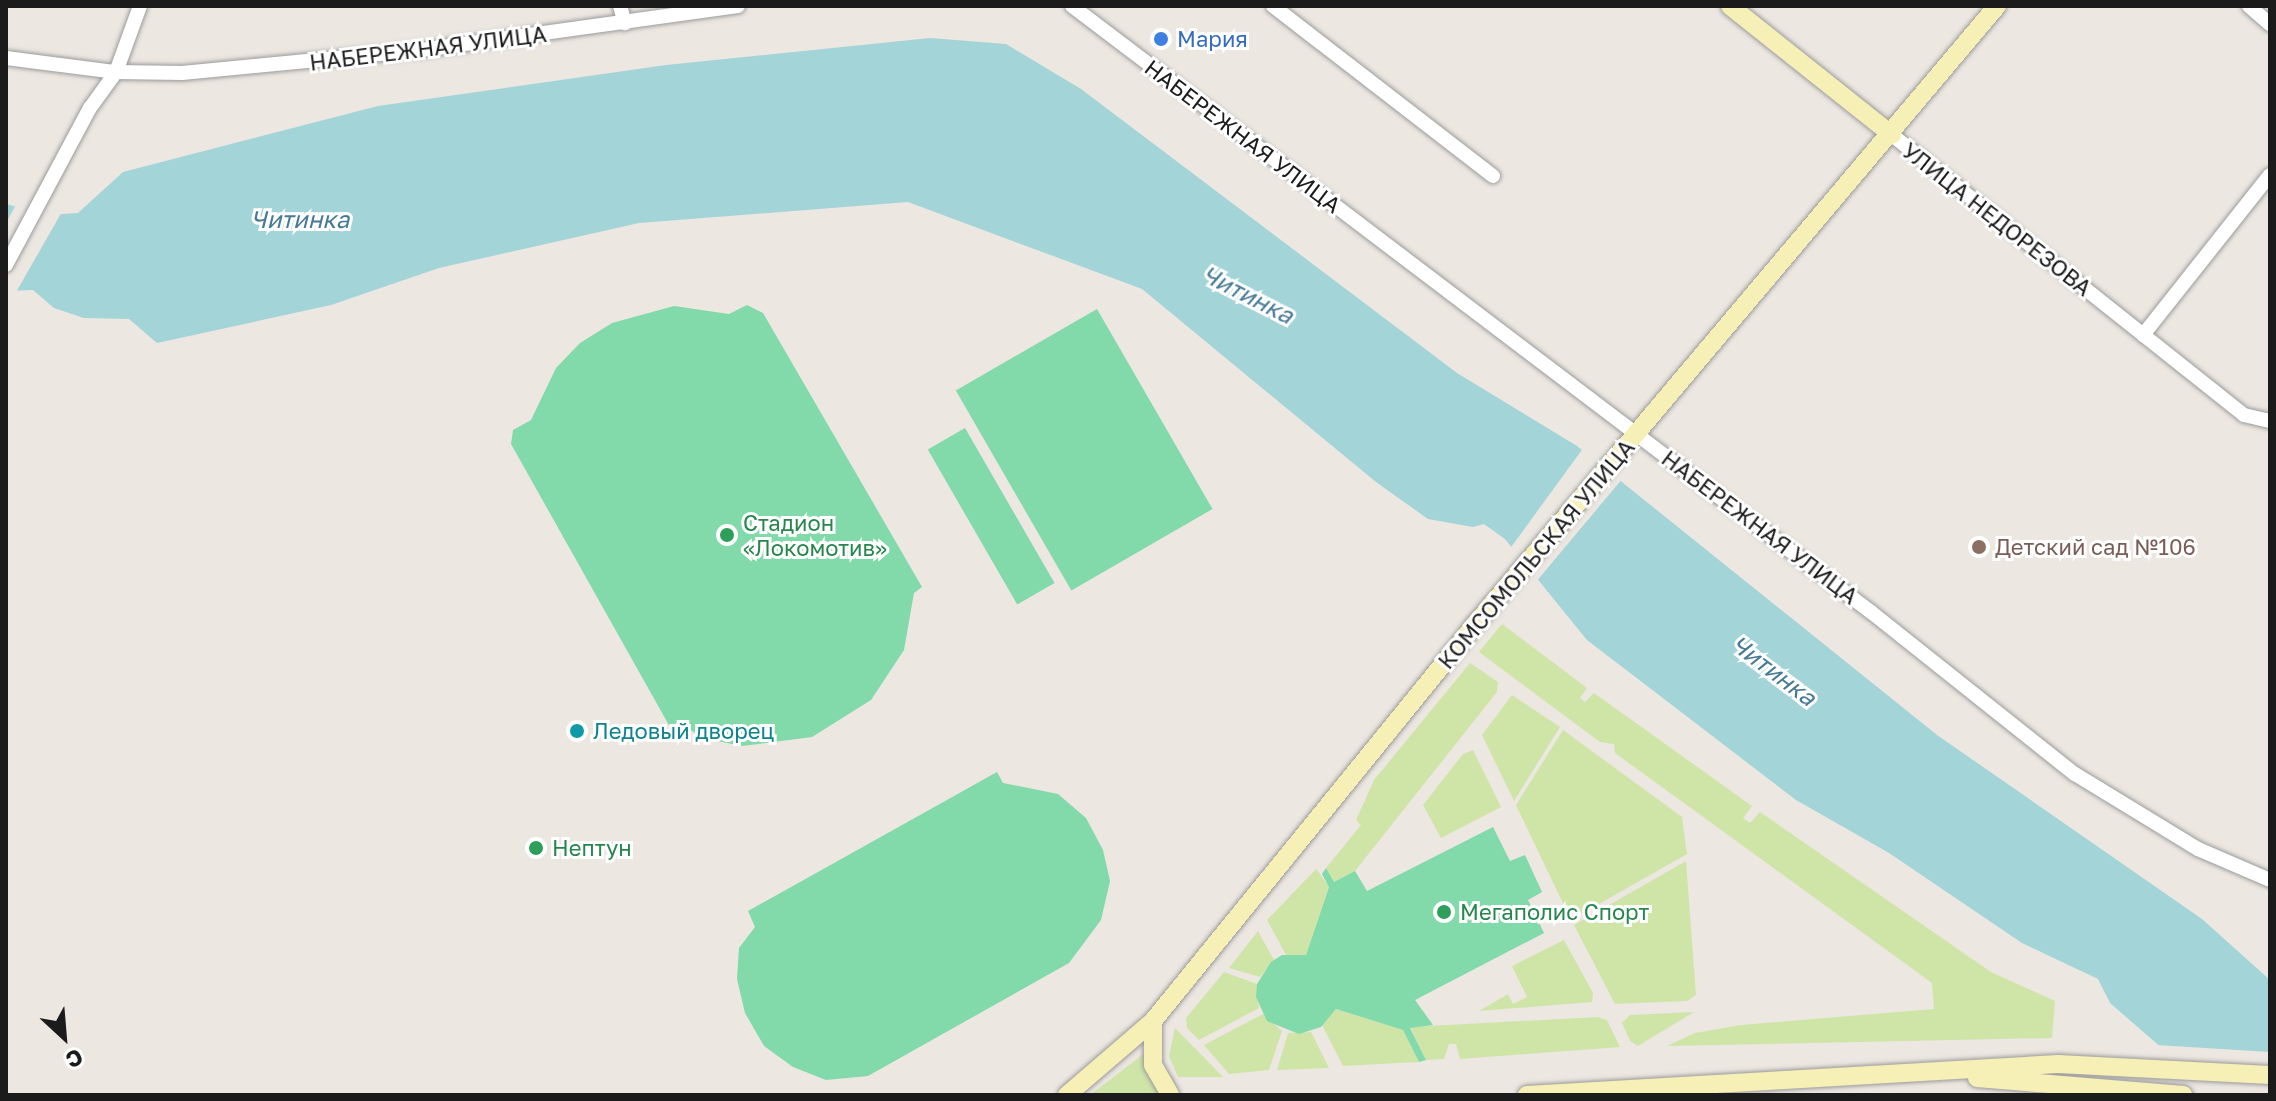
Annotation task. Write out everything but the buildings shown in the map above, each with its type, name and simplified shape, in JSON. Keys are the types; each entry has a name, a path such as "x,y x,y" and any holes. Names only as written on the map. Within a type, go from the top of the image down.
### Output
{"main road":[{"name":"УЛИЦА НЕДОРЕЗОВА","path":"1730,6 1892,135"},
{"name":"КОМСОМОЛЬСКАЯ УЛИЦА","path":"1067,1095 1153,1021 1623,449 1892,135 1997,6"},
{"path":"1153,1021 1153,1065 1170,1095"},
{"path":"1527,1095 1673,1091 2058,1064 2270,1075"},
{"path":"1935,1072 2058,1088 2183,1095"}],"street":[{"path":"6,265 78,130 116,72 140,6"},
{"path":"620,6 625,23"},
{"name":"НАБЕРЕЖНАЯ УЛИЦА","path":"6,58 116,72 182,73 299,63 738,6"},
{"name":"НАБЕРЕЖНАЯ УЛИЦА","path":"1072,6 1638,434 2075,774 2198,849 2270,880"},
{"path":"1273,6 1493,176"},
{"path":"2249,6 2270,24"},
{"name":"УЛИЦА НЕДОРЕЗОВА","path":"1892,135 2244,415 2270,421"},
{"path":"2143,335 2270,175"}],"green space":[{"name":"Стадион «Локомотив»","path":"747,305 763,313 922,587 914,593 904,650 871,700 812,737 742,746 703,738 678,722 670,727 511,444 513,430 531,420 556,368 580,343 612,323 674,306 729,314"},
{"path":"1097,309 1212,509 1071,591 956,391"},
{"path":"965,428 1054,583 1017,605 928,450"},
{"path":"1502,624 1587,688 1580,698 1585,702 1594,693 1752,806 1743,818 1750,823 1760,812 1991,972 2055,1001 2052,1038 1667,1046 1695,1033 1741,1025 1934,1009 1932,983 1615,753 1614,744 1600,742 1479,652"},
{"path":"1470,663 1498,682 1497,692 1355,871 1334,882 1326,868 1361,825 1356,820 1374,780"},
{"path":"1512,695 1560,727 1514,801 1482,735"},
{"path":"1563,730 1682,817 1687,854 1571,920 1516,805"},
{"path":"1473,750 1501,807 1441,838 1423,805 1463,754"},
{"path":"997,772 1003,783 1058,794 1086,818 1103,850 1110,881 1101,920 1069,963 868,1076 826,1080 793,1067 764,1046 745,1013 737,979 739,948 755,927 748,911"},
{"path":"1493,827 1510,861 1525,855 1542,892 1528,900 1544,933 1415,1000 1433,1025 1410,1028 1426,1060 1419,1062 1403,1030 1336,1009 1321,1027 1299,1034 1267,1021 1256,997 1257,984 1271,962 1282,955 1306,955 1329,887 1322,874 1326,868 1334,882 1355,871 1367,891"},
{"path":"1686,861 1696,995 1687,1001 1615,1004 1574,925"},
{"path":"1316,869 1329,886 1306,955 1286,955 1267,920"},
{"path":"1258,931 1274,960 1260,977 1229,968"},
{"path":"1564,940 1593,993 1592,1002 1479,1011 1508,994 1513,1004 1527,997 1512,966"},
{"path":"1224,972 1257,984 1259,1008 1199,1040 1187,1028 1186,1018"},
{"path":"1336,1009 1403,1030 1419,1062 1343,1066 1322,1025"},
{"path":"1694,1012 1638,1046 1630,1041 1622,1023 1630,1015"},
{"path":"1263,1014 1282,1031 1269,1070 1229,1074 1204,1045"},
{"path":"1598,1017 1607,1020 1620,1047 1460,1059 1456,1044 1449,1044 1444,1059 1426,1060 1410,1027"},
{"path":"1175,1028 1223,1077 1178,1077 1169,1056"},
{"path":"1311,1032 1329,1068 1277,1070 1288,1033"},
{"path":"1150,1049 1161,1095 1090,1095"}],"water":[{"name":"Читинка","path":"930,38 1006,44 1081,89 1457,373 1577,446 1937,735 2202,919 2270,980 2270,1095 2216,1095 2110,1003 2098,979 2022,943 1889,853 1796,800 1587,640 1505,539 1484,524 1473,527 1428,519 1376,482 1142,289 908,202 639,223 439,268 331,305 157,343 129,319 84,318 54,308 33,290 6,291 6,204 47,215 78,213 123,172 378,106 666,65"}],"pier":[{"path":"17,203 63,210 15,294 6,295 6,223"},
{"path":"1584,447 1623,478 1535,583 1509,550"},
{"path":"2156,1045 2270,1052 2270,1095 2210,1095"}],"place":[{"name":"Мария","path":"1161,39"},
{"name":"Стадион «Локомотив»","path":"727,535"},
{"name":"Детский сад №106","path":"1979,547"},
{"name":"Ледовый дворец","path":"577,731"},
{"name":"Нептун","path":"536,848"},
{"name":"Мегаполис Спорт","path":"1444,912"}]}
